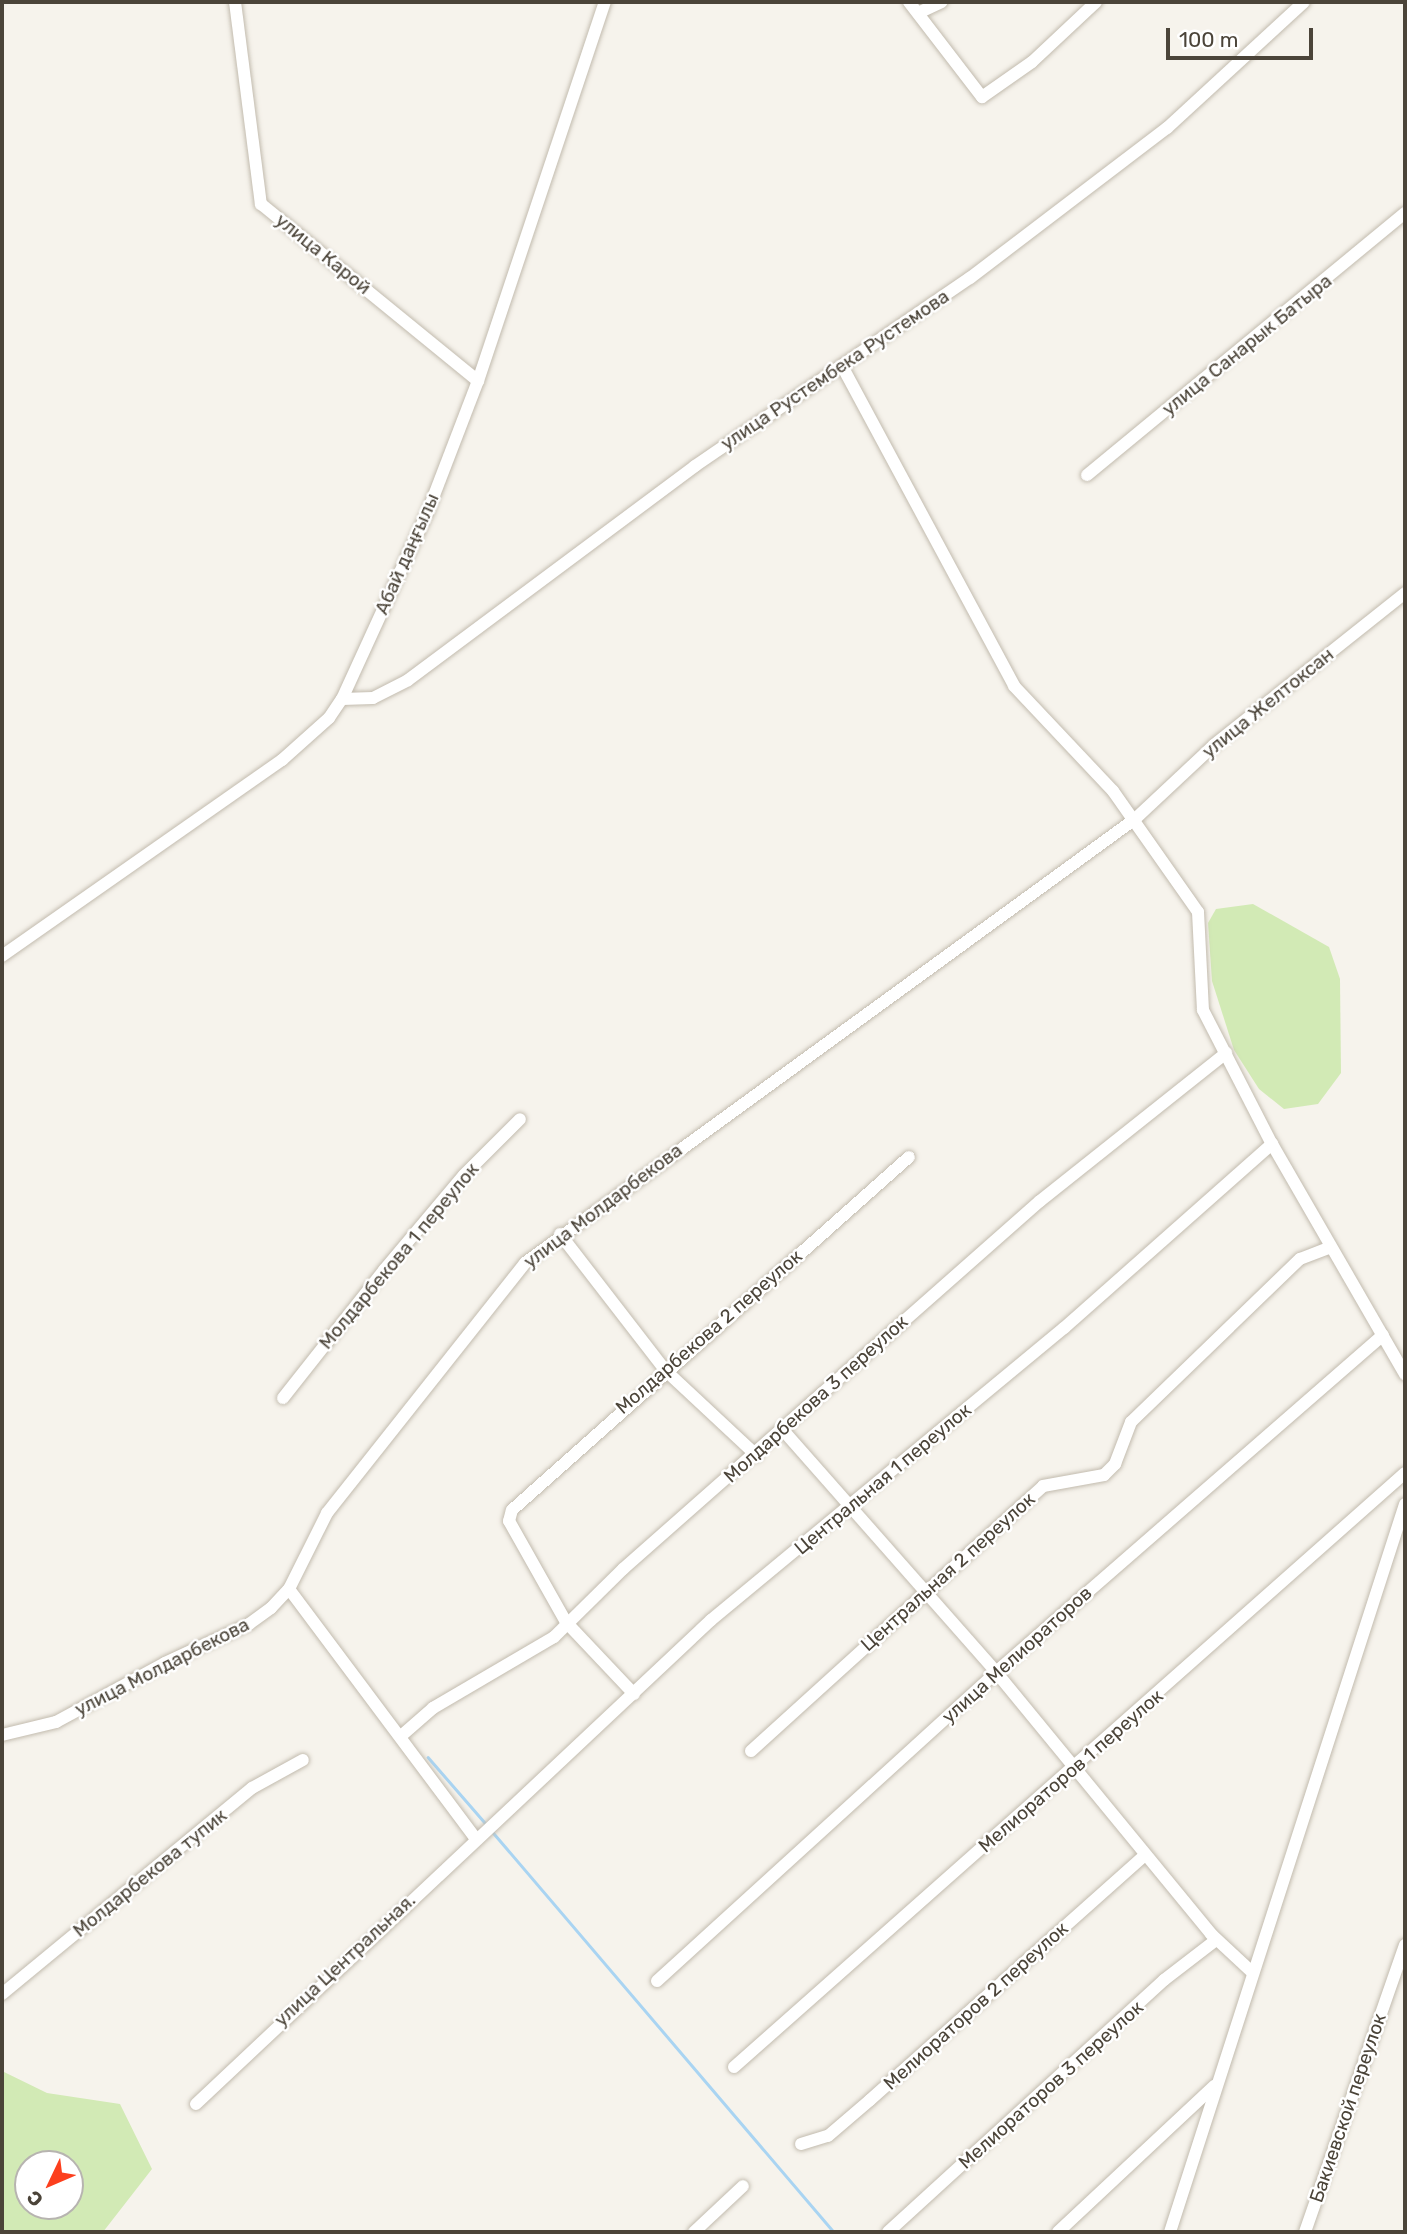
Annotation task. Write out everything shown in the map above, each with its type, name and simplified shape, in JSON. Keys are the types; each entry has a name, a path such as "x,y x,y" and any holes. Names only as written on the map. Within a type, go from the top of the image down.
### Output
{"street":[{"name":"улица Карой","path":"235,2 261,204 478,381"},
{"name":"Абай даңғылы","path":"2,956 282,760 329,718 342,699 428,511 478,381 605,2"},
{"path":"909,2 982,97 1032,62 1096,2"},
{"path":"918,13 942,2"},
{"name":"улица Рустембека Рустемова","path":"342,699 373,698 408,680 695,466 1068,206 1167,128 1304,2"},
{"name":"улица Санарык Батыра","path":"1087,475 1405,213"},
{"path":"842,366 1014,686 1068,738 1135,819 1198,912 1203,1010 1272,1144 1405,1374"},
{"name":"улица Желтоксан","path":"1135,819 1214,745 1405,593"},
{"name":"улица Молдарбекова","path":"2,1735 56,1722 165,1663 249,1624 289,1589 327,1513 525,1263 560,1234 1135,819"},
{"name":"Молдарбекова 3 переулок","path":"401,1736 433,1708 536,1651 1040,1201 1226,1053"},
{"name":"Молдарбекова 1 переулок","path":"283,1398 384,1270 464,1175 520,1119"},
{"name":"Центральная 1 переулок","path":"498,1820 711,1620 851,1507 1272,1144"},
{"name":"Молдарбекова 2 переулок","path":"566,1622 509,1521 512,1510 665,1370 909,1157"},
{"path":"560,1234 665,1370 755,1455"},
{"name":"Центральная 2 переулок","path":"751,1751 1044,1486 1104,1475 1115,1464 1130,1422 1300,1259 1331,1247"},
{"name":"улица Мелиораторов","path":"657,1981 996,1672 1383,1335"},
{"path":"782,1429 996,1672 1144,1856 1216,1940 1253,1973"},
{"name":"Мелиораторов 1 переулок","path":"734,2067 1405,1473"},
{"path":"1170,2232 1215,2085 1405,1504"},
{"path":"289,1589 476,1839"},
{"path":"566,1622 634,1695"},
{"name":"Молдарбекова тупик","path":"2,1994 252,1788 303,1760"},
{"name":"улица Центральная.","path":"196,2104 498,1820"},
{"name":"Мелиораторов 2 переулок","path":"801,2144 828,2136 1144,1856"},
{"name":"Мелиораторов 3 переулок","path":"888,2232 1164,1980 1216,1940"},
{"name":"Бакиевской переулок","path":"1305,2232 1405,1945"},
{"path":"1058,2232 1215,2085"},
{"path":"694,2232 743,2186"}],"green space":[{"path":"1253,904 1329,947 1340,979 1341,1073 1318,1104 1284,1109 1259,1089 1234,1050 1212,981 1208,923 1216,909"},
{"path":"2,2071 47,2093 120,2104 152,2169 103,2232 2,2232"}],"waterway":[{"path":"428,1757 487,1825"},
{"path":"491,1830 834,2232"}]}
